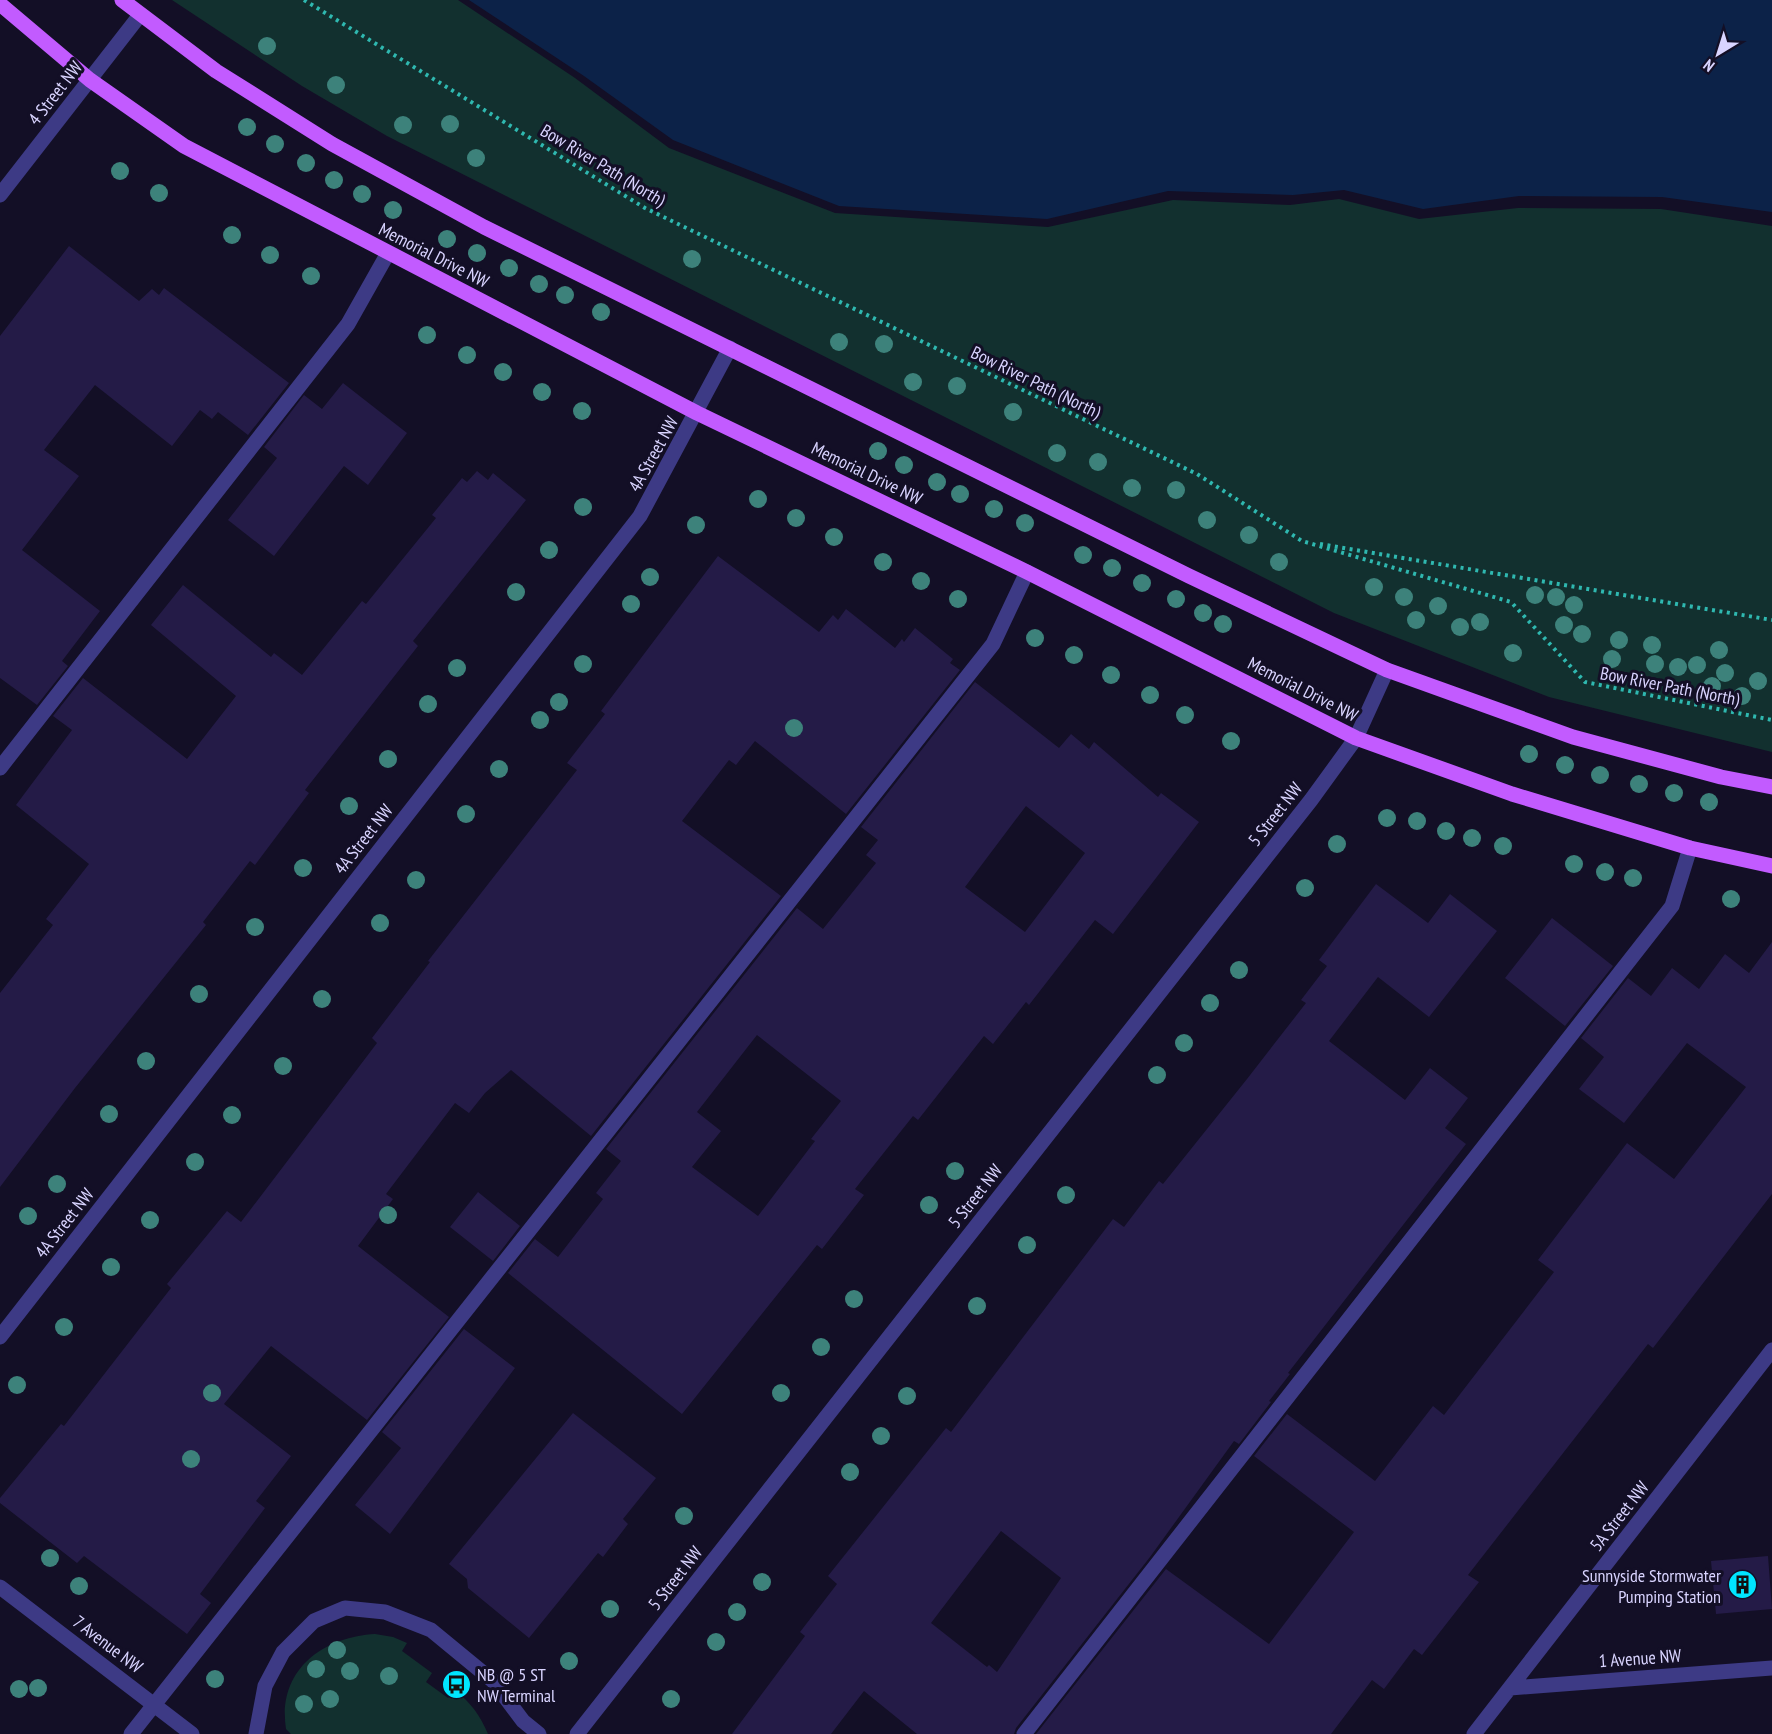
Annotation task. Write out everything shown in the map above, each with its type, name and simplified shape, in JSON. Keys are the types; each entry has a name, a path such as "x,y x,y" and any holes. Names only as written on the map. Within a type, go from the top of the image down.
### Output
{"main road":[{"path":"122,0 216,71 332,144 484,226 1189,576 1387,670 1573,737 1720,777 1772,787"},
{"name":"Memorial Drive NW","path":"0,4 90,80 184,146 697,413 1027,572 1356,738 1512,794 1690,848 1772,866"}],"street":[{"name":"4 Street NW","path":"0,195 140,15"},
{"path":"0,768 348,324 388,253"},
{"name":"4A Street NW","path":"0,1337 640,516 730,348"},
{"path":"131,1734 993,644 1027,572"},
{"name":"5 Street NW","path":"577,1734 1311,800 1356,738 1387,670"},
{"path":"1024,1734 1672,906 1690,848"},
{"name":"5A Street NW","path":"1474,1734 1772,1350"},
{"name":"7 Avenue NW","path":"0,1587 192,1734"},
{"path":"256,1734 265,1686 283,1652 314,1621 345,1608 384,1612 431,1630 493,1681 523,1721 539,1734"},
{"name":"1 Avenue NW","path":"1510,1688 1772,1668"}],"path":[{"name":"Bow River Path (North)","path":"304,0 645,208 1197,474 1302,541 1511,602 1585,682 1772,720"},
{"path":"1302,541 1772,620"}],"green space":[{"path":"172,0 458,0 575,78 669,148 835,213 1048,227 1173,200 1290,205 1339,199 1419,219 1518,208 1661,209 1772,226 1772,752 1549,697 1334,613 387,136 302,86"},
{"path":"375,1634 393,1637 407,1643 402,1651 432,1673 426,1682 448,1698 455,1690 474,1710 488,1734 291,1734 286,1729 285,1708 296,1674 321,1650 337,1642"}],"water":[{"path":"469,0 1772,0 1772,212 1662,197 1519,196 1423,209 1344,190 1293,195 1168,191 1047,219 839,206 673,140 584,76"}],"building":[{"path":"69,246 139,301 152,289 159,295 164,288 289,383 248,435 218,412 212,419 200,410 172,446 95,385 44,450 79,476 22,550 100,611 62,661 68,666 37,705 0,678 0,336"},
{"path":"343,383 407,433 368,485 344,466 274,556 228,520 277,458 264,447 304,395 322,409"},
{"path":"477,471 488,480 493,473 526,500 413,641 418,646 305,790 309,793 255,865 250,861 203,922 206,925 75,1088 0,1187 0,993 53,925 46,919 89,864 16,805 72,730 53,716 83,678 187,759 236,696 151,625 183,585 271,657 274,653 302,675 362,601 366,604 436,518 432,515 462,478 467,482"},
{"path":"718,556 819,632 833,615 838,620 846,609 895,648 902,639 904,642 915,628 953,659 950,663 960,670 846,814 755,741 736,765 729,760 682,821 781,896 591,1136 511,1070 485,1093 469,1113 455,1103 386,1194 393,1199 358,1246 449,1317 367,1420 271,1346 224,1404 291,1456 256,1501 265,1508 200,1594 211,1603 187,1634 84,1556 77,1563 0,1503 0,1498 61,1424 64,1426 171,1288 167,1284 227,1211 241,1222 377,1043 372,1038 430,962 428,961 577,770 567,763 605,714 601,711"},
{"path":"975,682 1059,748 1071,734 1089,749 1094,742 1158,797 1161,793 1199,822 1113,934 1095,920 1029,1005 1026,1002 993,1044 984,1036 918,1120 913,1116 855,1189 864,1195 822,1249 817,1245 682,1414 508,1273 535,1239 558,1257 603,1199 596,1193 621,1161 606,1149 797,908 823,929 876,863 866,855 878,840 861,827","holes":["1026,806 1085,853 1025,932 965,887","757,1035 841,1101 811,1139 815,1141 758,1216 692,1167 721,1131 697,1112"]},
{"path":"1376,884 1428,923 1450,894 1497,931 1429,1017 1378,977 1329,1041 1405,1100 1430,1068 1468,1098 1445,1128 1466,1144 1288,1373 1290,1374 1269,1401 1271,1402 1239,1444 1234,1441 1150,1557 1016,1728 1014,1734 917,1734 864,1691 831,1734 732,1734 805,1636 800,1632 837,1584 828,1576 946,1428 951,1432 1113,1219 1124,1227 1159,1181 1163,1184 1247,1079 1306,1003 1301,1000 1327,966 1319,960","holes":["1001,1531 1061,1578 997,1672 989,1665 987,1667 931,1623"]},
{"path":"1552,918 1613,966 1565,1026 1505,978"},
{"path":"1772,942 1772,1194 1653,1348 1648,1344 1468,1575 1479,1582 1422,1655 1414,1649 1384,1689 1372,1680 1331,1734 1036,1734 1166,1569 1269,1644 1354,1532 1254,1456 1287,1414 1375,1481 1433,1406 1444,1415 1554,1272 1538,1260 1627,1143 1674,1179 1746,1087 1687,1043 1624,1123 1579,1089 1604,1057 1581,1038 1628,978 1651,996 1672,968 1699,989 1725,954 1749,973"},
{"path":"478,1192 520,1226 493,1261 450,1227"},
{"path":"464,1329 515,1368 390,1534 355,1505 401,1448 382,1432"},
{"path":"573,1413 656,1478 623,1519 628,1524 603,1557 598,1553 529,1638 468,1588 467,1579 449,1564"},
{"name":"Sunnyside Stormwater Pumping Station","path":"1768,1556 1772,1609 1716,1614 1711,1561"}],"place":[{"name":"Sunnyside Stormwater Pumping Station","path":"1742,1585"},
{"name":"NB @ 5 ST NW Terminal","path":"456,1684"}]}
